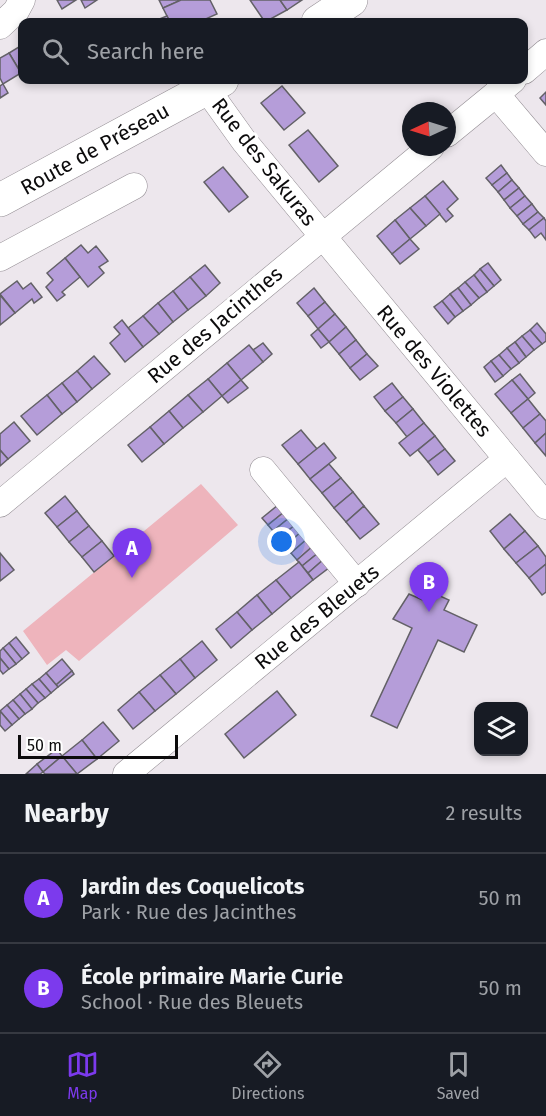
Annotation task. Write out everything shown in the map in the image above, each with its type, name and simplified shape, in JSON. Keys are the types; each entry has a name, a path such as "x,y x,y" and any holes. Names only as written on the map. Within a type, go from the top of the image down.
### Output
{"main road":[{"path":"324,18 351,0"},
{"name":"Route de Préseau","path":"0,201 214,84"}],"street":[{"path":"0,26 16,11 22,0"},
{"path":"528,68 546,52"},
{"name":"Rue des Sakuras","path":"214,84 244,141 322,236"},
{"path":"456,127 504,87 546,153"},
{"name":"Rue des Jacinthes","path":"0,504 420,156"},
{"path":"0,258 134,186"},
{"name":"Rue des Violettes","path":"322,236 546,507"},
{"name":"Rue des Bleuets","path":"126,774 507,459"},
{"path":"263,470 357,585"}],"shaded area":[{"path":"201,484 238,525 79,661 66,650 47,665 23,631"}],"building":[{"path":"57,0 76,0 62,9"},
{"path":"81,0 97,0 85,8"},
{"path":"159,0 181,0 163,8"},
{"path":"181,0 210,0 217,14 208,18 168,18 163,8"},
{"path":"250,0 280,0 287,10 272,18 262,18"},
{"path":"280,0 302,0 287,10"},
{"path":"18,47 18,68 9,53"},
{"path":"9,53 18,68 18,75 3,84 0,78 0,58"},
{"path":"3,84 8,93 0,98 0,86"},
{"path":"282,86 305,113 284,130 261,103"},
{"path":"546,92 546,105 540,98"},
{"path":"308,130 338,166 319,182 289,145"},
{"path":"501,165 507,173 492,185 486,178"},
{"path":"223,167 248,197 229,212 204,182"},
{"path":"507,173 512,180 498,192 492,185"},
{"path":"512,180 519,188 504,200 498,192"},
{"path":"443,181 458,199 447,209 453,216 446,222 425,196"},
{"path":"519,188 525,196 510,208 504,200"},
{"path":"425,196 440,214 426,226 410,208"},
{"path":"525,196 532,204 517,216 510,208"},
{"path":"532,204 538,212 523,224 517,216"},
{"path":"410,208 426,226 410,239 395,220"},
{"path":"538,212 544,218 529,230 523,224"},
{"path":"544,218 546,240 541,233 535,238 529,230"},
{"path":"395,220 410,239 392,254 377,236"},
{"path":"410,239 419,249 400,264 392,254"},
{"path":"81,245 88,253 96,246 108,261 99,267 104,273 88,287 65,258"},
{"path":"65,258 80,277 62,292 65,295 57,301 46,287 53,280 47,273"},
{"path":"488,263 501,280 494,286 480,269"},
{"path":"205,265 220,283 206,296 190,277"},
{"path":"480,269 494,286 487,292 474,275"},
{"path":"474,275 487,292 479,298 465,282"},
{"path":"190,277 206,296 188,310 173,291"},
{"path":"17,281 23,289 31,283 42,297 34,303 32,299 15,313 0,294"},
{"path":"465,282 479,298 471,305 458,288"},
{"path":"314,288 325,302 308,316 297,303"},
{"path":"458,288 471,305 463,311 450,294"},
{"path":"173,291 188,310 173,322 158,303"},
{"path":"450,294 463,311 455,317 442,301"},
{"path":"0,295 15,313 0,325"},
{"path":"442,301 455,317 448,324 434,307"},
{"path":"325,302 335,314 318,329 308,316"},
{"path":"158,303 173,322 159,334 143,316"},
{"path":"335,314 346,327 329,342 318,329"},
{"path":"143,316 159,334 143,347 128,328"},
{"path":"122,320 143,347 125,362 110,343 120,334 114,327"},
{"path":"537,323 546,334 546,341 542,344 530,330"},
{"path":"346,327 356,340 339,354 329,342"},
{"path":"318,329 329,342 321,348 311,335"},
{"path":"530,330 542,344 534,350 522,336"},
{"path":"522,336 534,350 526,357 515,342"},
{"path":"356,340 367,354 350,368 339,354"},
{"path":"515,342 526,357 519,363 507,348"},
{"path":"263,343 272,354 263,362 253,350"},
{"path":"249,345 263,362 241,380 227,363"},
{"path":"507,348 519,363 511,369 499,355"},
{"path":"367,354 378,366 360,380 350,368"},
{"path":"499,355 511,369 503,376 491,361"},
{"path":"94,356 110,374 92,389 77,371"},
{"path":"491,361 503,376 495,382 484,367"},
{"path":"227,363 241,380 222,396 208,379"},
{"path":"77,371 92,389 77,402 62,383"},
{"path":"520,374 535,393 528,399 512,380"},
{"path":"208,379 222,396 203,412 188,395"},
{"path":"241,380 248,388 228,403 222,396"},
{"path":"512,380 528,399 511,413 495,394"},
{"path":"62,383 77,402 62,414 47,395"},
{"path":"392,383 403,397 385,411 374,397"},
{"path":"47,395 62,414 37,435 21,416"},
{"path":"188,395 203,412 183,428 169,411"},
{"path":"403,397 413,409 396,423 385,411"},
{"path":"528,399 540,414 523,428 511,413"},
{"path":"413,409 424,423 407,437 396,423"},
{"path":"169,411 183,428 164,444 150,427"},
{"path":"540,414 546,421 546,433 535,443 523,428"},
{"path":"14,422 30,441 8,459 0,450 0,434"},
{"path":"424,423 435,436 410,456 399,443"},
{"path":"150,427 164,444 142,462 128,445"},
{"path":"301,430 317,449 298,464 282,445"},
{"path":"546,433 546,456 535,443"},
{"path":"435,436 445,449 428,462 418,450"},
{"path":"324,443 336,458 310,479 298,464"},
{"path":"445,449 455,461 438,475 428,462"},
{"path":"0,450 8,459 0,466"},
{"path":"329,464 341,478 322,493 310,479"},
{"path":"341,478 353,492 334,508 322,493"},
{"path":"353,492 364,506 346,522 334,508"},
{"path":"65,496 77,511 57,527 45,513"},
{"path":"278,505 284,512 268,525 262,518"},
{"path":"364,506 379,524 360,539 346,522"},
{"path":"77,511 89,526 69,542 57,527"},
{"path":"284,512 289,518 273,531 268,525"},
{"path":"510,514 525,531 504,549 490,531"},
{"path":"289,518 295,525 279,538 273,531"},
{"path":"295,525 301,532 285,546 279,538"},
{"path":"89,526 102,541 82,557 69,542"},
{"path":"525,531 538,546 516,563 504,549"},
{"path":"301,532 307,539 291,553 285,546"},
{"path":"307,539 313,546 297,560 291,553"},
{"path":"102,541 114,556 94,572 82,557"},
{"path":"313,546 318,553 302,566 297,560"},
{"path":"538,546 546,557 546,564 529,578 516,563"},
{"path":"0,553 14,570 0,581"},
{"path":"318,553 324,559 308,573 302,566"},
{"path":"324,559 330,567 313,580 308,573"},
{"path":"299,562 313,580 291,598 276,580"},
{"path":"546,564 546,592 542,595 529,578"},
{"path":"276,580 291,598 272,614 257,595"},
{"path":"429,591 449,600 444,610 477,625 464,652 438,640 397,728 371,716 412,628 393,619 409,594 425,601"},
{"path":"257,595 272,614 252,630 237,612"},
{"path":"237,612 252,630 231,648 216,629"},
{"path":"16,637 29,653 22,659 9,643"},
{"path":"202,641 217,660 195,678 180,659"},
{"path":"9,643 22,659 16,664 3,648"},
{"path":"3,648 16,664 9,669 0,658 0,651"},
{"path":"0,658 9,669 3,674 0,670"},
{"path":"62,659 72,671 56,685 46,673"},
{"path":"180,659 195,678 176,694 160,675"},
{"path":"72,671 74,674 58,687 56,685"},
{"path":"46,673 58,687 51,693 39,679"},
{"path":"160,675 176,694 155,711 139,692"},
{"path":"39,679 51,693 45,698 32,684"},
{"path":"32,684 45,698 38,703 26,689"},
{"path":"26,689 38,703 32,709 20,694"},
{"path":"277,691 296,715 244,758 225,734"},
{"path":"139,692 155,711 133,729 118,710"},
{"path":"20,694 32,709 25,714 13,700"},
{"path":"13,700 25,714 19,719 7,705"},
{"path":"7,705 19,719 12,725 0,711"},
{"path":"0,711 12,725 5,731 0,725"},
{"path":"103,722 119,741 97,759 82,740"},
{"path":"82,740 97,759 77,774 62,756"},
{"path":"57,749 62,756 43,772 37,764"},
{"path":"62,756 77,774 45,774 43,772"},
{"path":"37,764 43,772 26,774"}],"place":[{"name":"Jardin des Coquelicots","path":"132,578"},
{"name":"École primaire Marie Curie","path":"429,612"}]}
